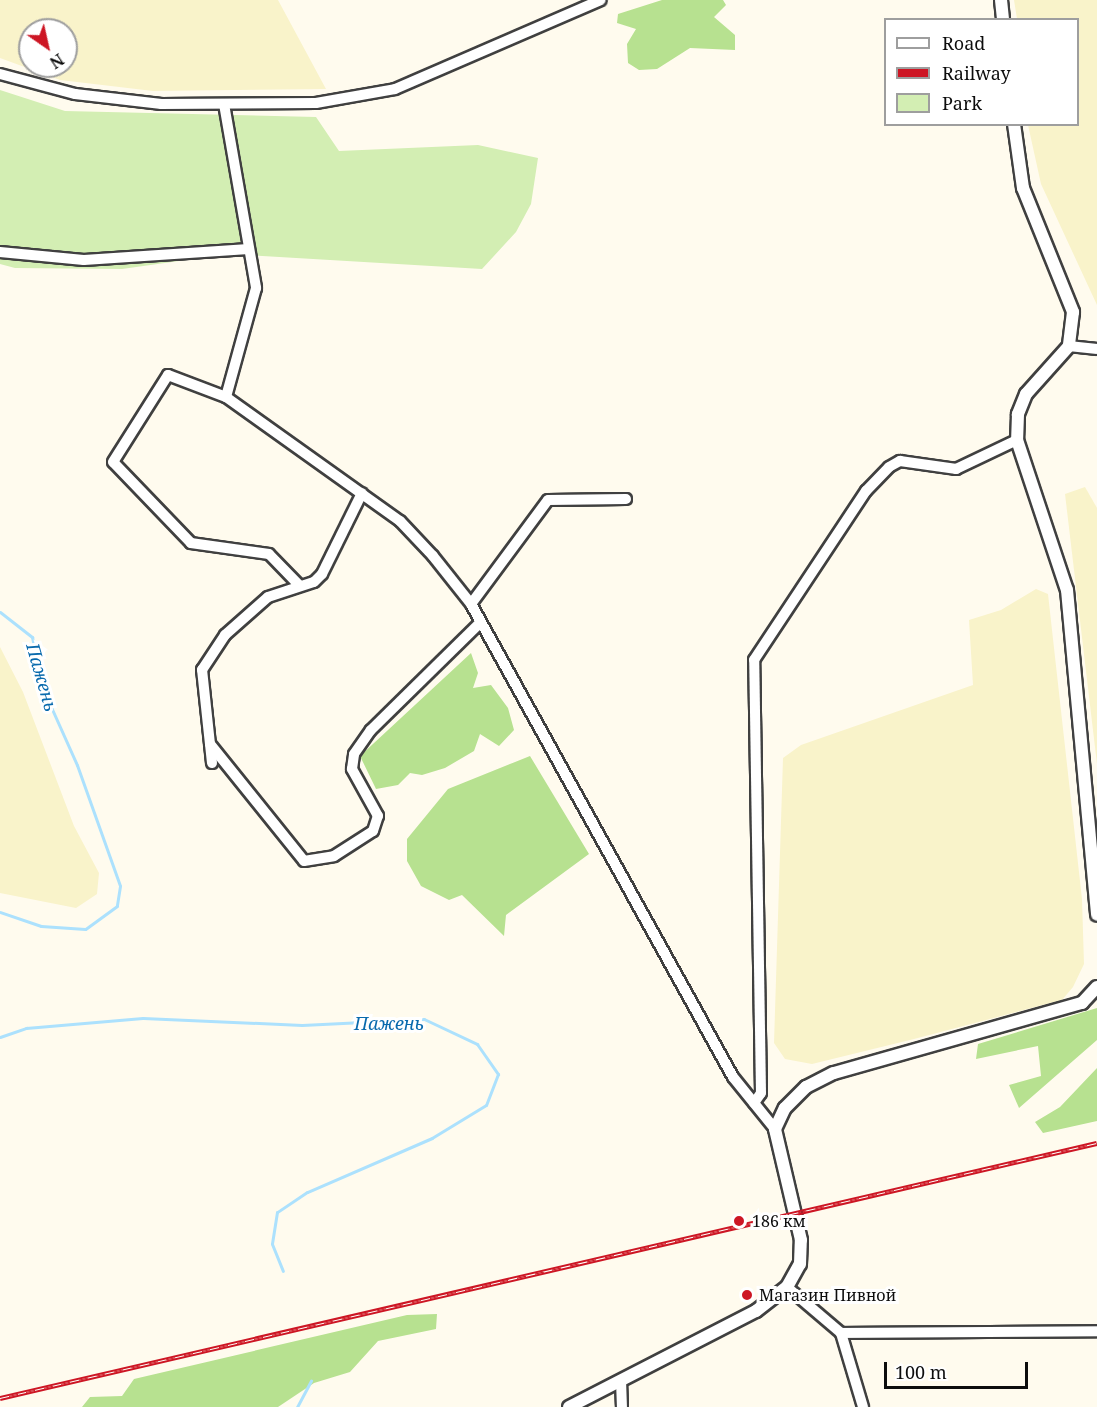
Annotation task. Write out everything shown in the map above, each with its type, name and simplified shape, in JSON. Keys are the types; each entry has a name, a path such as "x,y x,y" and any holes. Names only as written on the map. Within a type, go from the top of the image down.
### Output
{"street":[{"path":"0,74 75,94 161,104 316,103 395,88 601,0"},
{"path":"1001,0 1003,18"},
{"path":"224,104 256,288 226,397"},
{"path":"1014,126 1023,188 1073,312 1069,346 1026,394 1018,414 1017,440 1067,590 1097,915"},
{"path":"0,252 84,260 249,249"},
{"path":"1069,346 1097,349"},
{"path":"299,585 269,554 190,543 113,462 168,375 226,397 290,447 362,493 399,520 471,604 479,624 733,1077 775,1130 801,1240 800,1264 787,1287 756,1311 569,1407"},
{"path":"754,1102 761,1093 754,660 866,491 889,467 900,461 956,470 1017,440"},
{"path":"212,763 202,670 225,635 267,597 322,574 362,493"},
{"path":"471,604 548,500 626,499"},
{"path":"210,744 304,861 334,856 373,831 378,816 352,769 354,754 371,730 479,624"},
{"path":"775,1130 785,1108 806,1087 834,1073 1082,1003 1097,987"},
{"path":"787,1287 841,1333 863,1407"},
{"path":"841,1333 1097,1331"},
{"path":"621,1380 622,1407"}],"shaded area":[{"path":"0,0 278,0 326,89 153,91 60,80 55,78 78,78 78,18 18,18 18,65 0,58"},
{"path":"1014,0 1097,0 1097,305 1041,184 1028,126 1079,126 1079,18 1017,18"},
{"path":"1085,487 1097,508 1097,764 1065,494"},
{"path":"1036,589 1048,594 1082,899 1084,964 1073,987 1062,1000 914,1039 812,1064 785,1059 774,1043 783,758 801,745 973,685 969,620 1001,610"},
{"path":"0,647 23,692 74,826 99,873 97,894 76,908 0,893"}],"green space":[{"path":"662,0 723,0 726,5 714,17 735,35 735,50 690,48 657,69 639,70 628,63 627,44 636,29 617,23 618,14"},
{"path":"0,90 65,111 316,117 339,151 478,145 538,158 531,204 516,232 482,269 229,254 122,269 15,268 0,264"},
{"path":"471,653 478,673 473,688 491,685 508,708 514,730 499,746 480,734 474,751 445,768 422,775 410,773 398,785 376,789 360,756"},
{"path":"530,756 589,854 506,915 504,936 462,895 449,900 421,886 407,861 407,839 448,789"},
{"path":"1097,1008 1097,1040 1019,1108 1009,1085 1041,1076 1038,1046 976,1059 978,1044"},
{"path":"1097,1068 1097,1121 1043,1133 1035,1122 1060,1107"},
{"path":"437,1314 436,1329 378,1341 350,1372 314,1383 278,1407 82,1407 90,1397 122,1396 134,1379 407,1315"}],"waterway":[{"name":"Пажень","path":"0,612 32,637 43,689 77,765 120,886 117,906 85,929 41,926 0,912"},
{"name":"Пажень","path":"0,1037 26,1028 143,1018 302,1025 424,1019 477,1044 498,1074 486,1105 432,1138 307,1192 277,1212 272,1244 283,1271"},
{"name":"Пажень","path":"297,1407 311,1381"}],"railway":[{"path":"0,1398 1097,1143"}],"place":[{"name":"186 км","path":"739,1221"},
{"name":"Магазин Пивной","path":"747,1295"}]}
